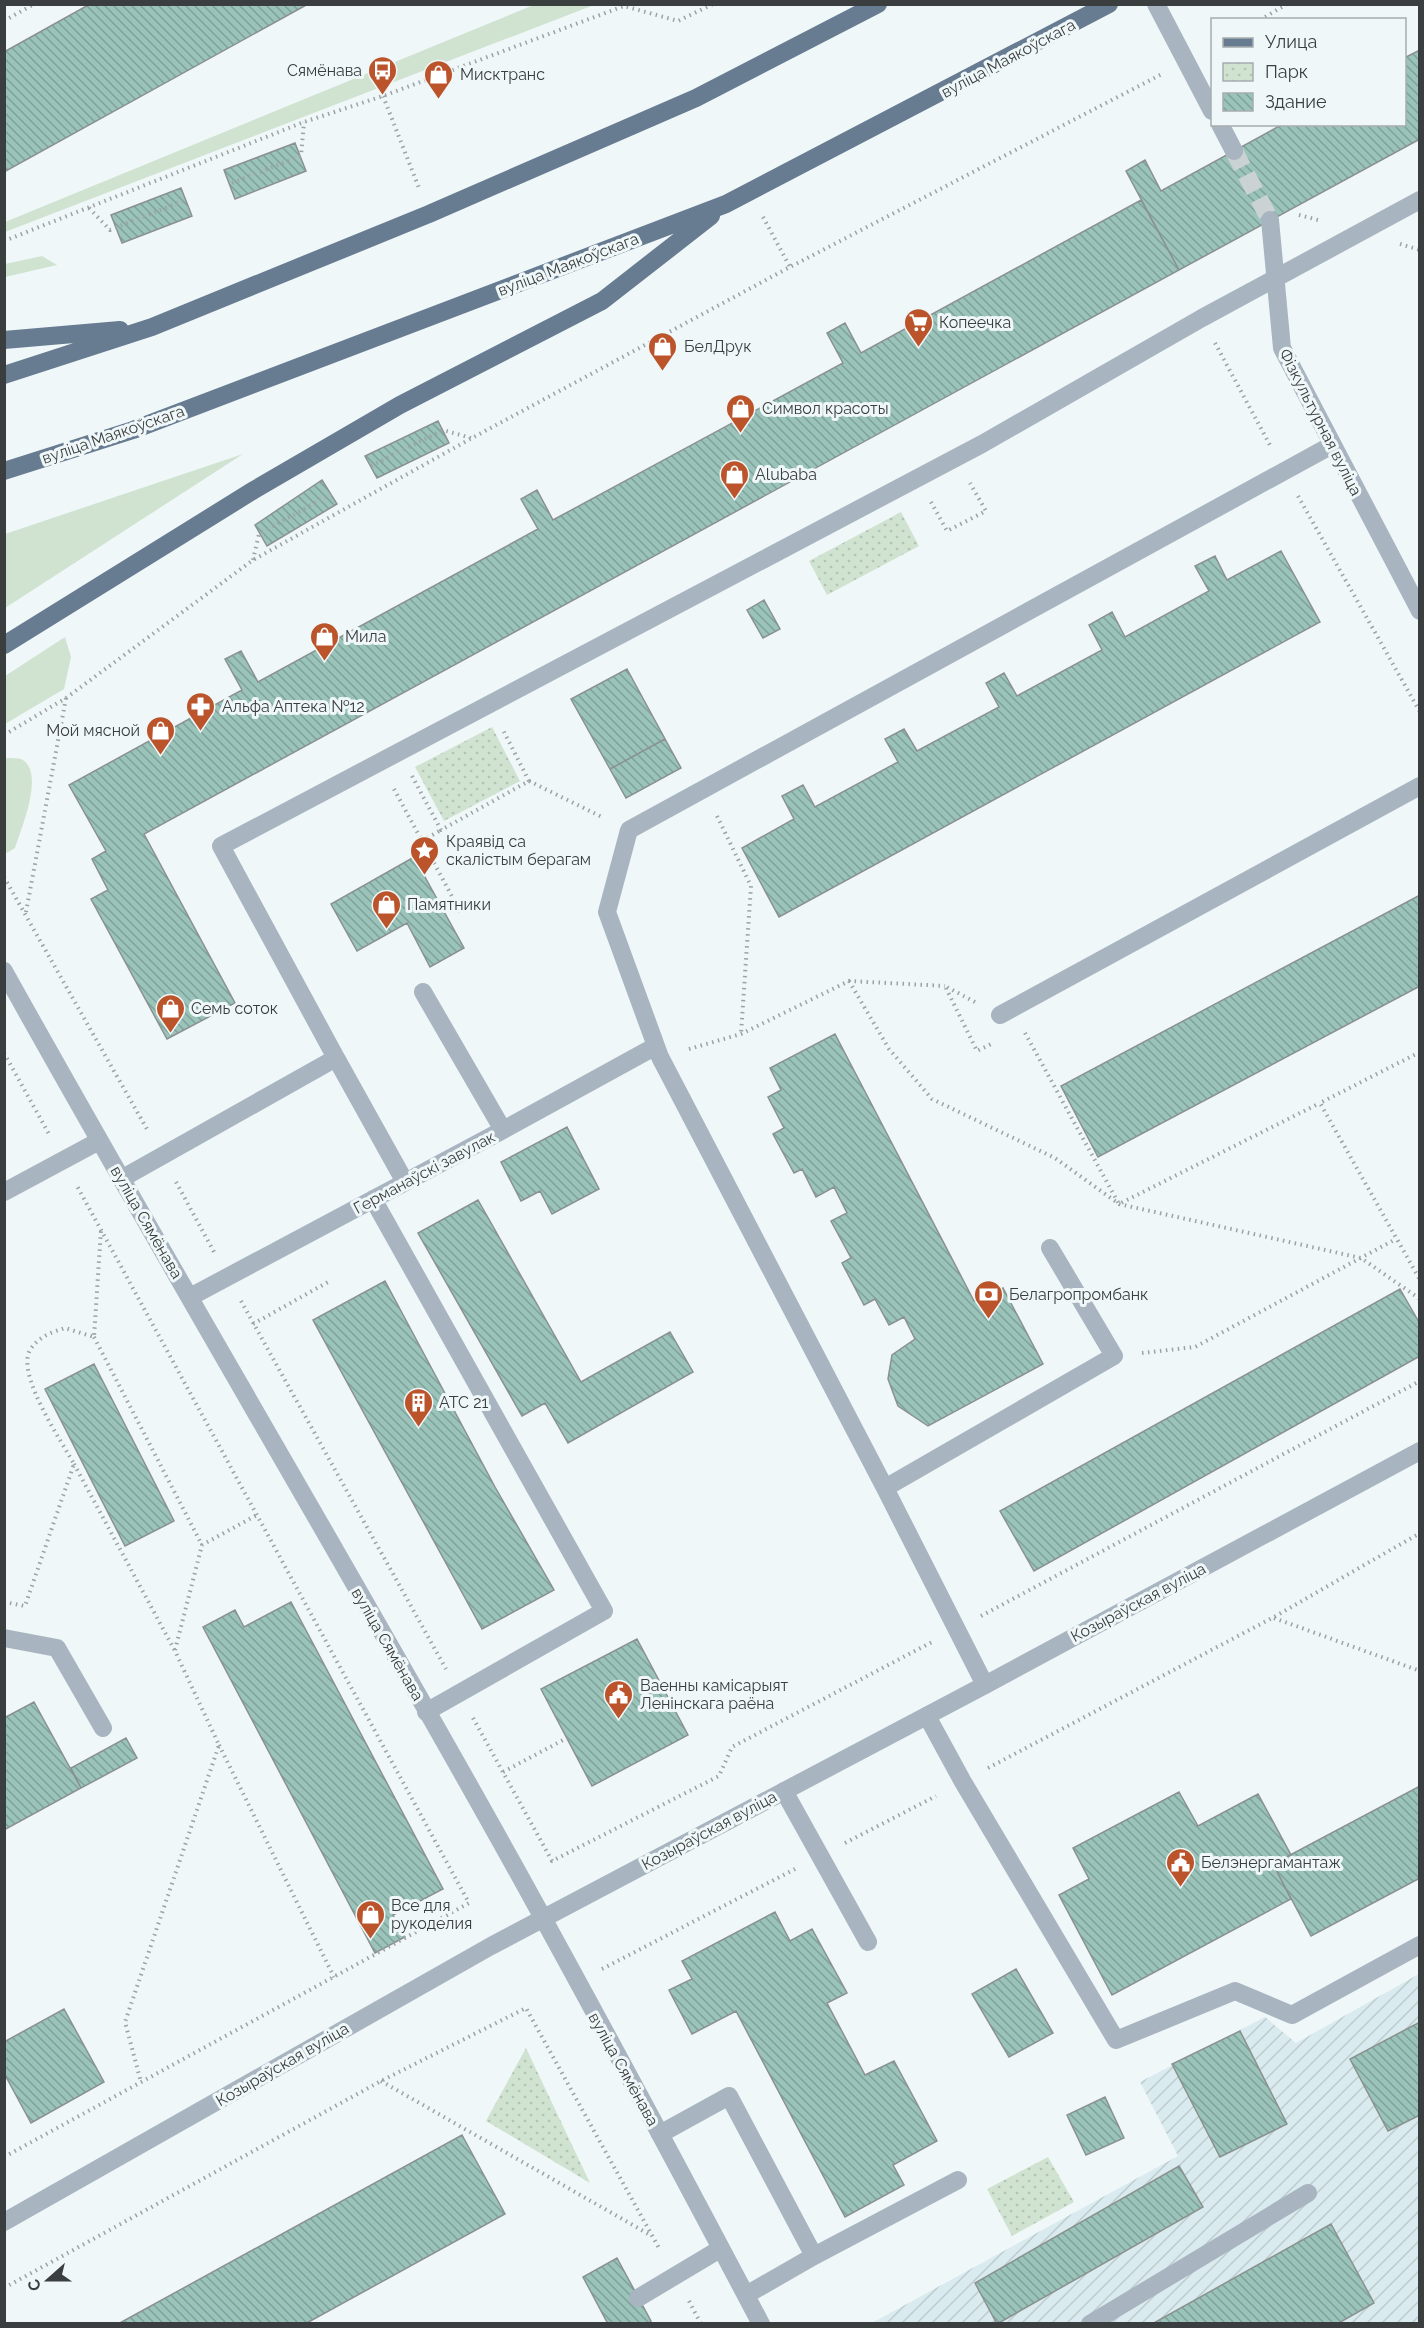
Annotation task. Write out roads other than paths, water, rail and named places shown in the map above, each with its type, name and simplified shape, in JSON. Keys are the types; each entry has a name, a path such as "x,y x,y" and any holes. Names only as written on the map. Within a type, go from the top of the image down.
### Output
{"main road":[{"path":"4,375 152,327 429,214 696,98 878,4"},
{"name":"вуліца Маякоўскага","path":"4,471 133,430 726,204 1100,6"},
{"path":"4,645 254,490 400,405 602,301 726,204"},
{"path":"4,340 152,327"}],"street":[{"path":"1156,4 1211,109"},
{"path":"1221,126 1234,151"},
{"path":"405,1182 221,846 982,444 1202,318 1419,200"},
{"name":"Фізкультурная вуліца","path":"1270,220 1281,348 1419,611"},
{"path":"985,1685 658,1052 607,912 629,830 1332,445"},
{"path":"1000,1015 1419,786"},
{"name":"вуліца Сямёнава","path":"4,971 542,1918 761,2324"},
{"path":"423,992 503,1130"},
{"name":"Германаўскі завулак","path":"190,1297 503,1130 658,1052"},
{"path":"122,1179 336,1058"},
{"path":"4,1192 99,1141"},
{"path":"373,1199 604,1611 426,1712"},
{"path":"885,1488 1114,1356 1050,1248"},
{"name":"Козыраўская вуліца","path":"4,2222 542,1918 927,1716 1419,1451"},
{"path":"4,1638 57,1648 103,1728"},
{"path":"927,1716 963,1782 1116,2040 1235,1991 1292,2015 1419,1945"},
{"path":"784,1791 868,1942"},
{"path":"660,2134 729,2096 814,2256"},
{"path":"746,2295 814,2256 958,2180"},
{"path":"1090,2324 1308,2193"},
{"path":"638,2298 720,2248"}],"tunnel":[{"path":"1234,151 1270,220"}],"place":[{"name":"Сямёнава","path":"383,96"},
{"name":"Мисктранс","path":"439,100"},
{"name":"Копеечка","path":"918,348"},
{"name":"БелДрук","path":"663,372"},
{"name":"Символ красоты","path":"741,434"},
{"name":"Alubaba","path":"734,500"},
{"name":"Мила","path":"324,662"},
{"name":"Альфа Аптека №12","path":"201,732"},
{"name":"Мой мясной","path":"161,756"},
{"name":"Краявід са скалістым берагам","path":"425,876"},
{"name":"Памятники","path":"386,930"},
{"name":"Семь соток","path":"170,1034"},
{"name":"Белагропромбанк","path":"988,1320"},
{"name":"АТС 21","path":"418,1428"},
{"name":"Ваенны камісарыят Ленінскага раёна","path":"619,1720"},
{"name":"Белэнергамантаж","path":"1180,1888"},
{"name":"Все для рукоделия","path":"370,1940"}]}
